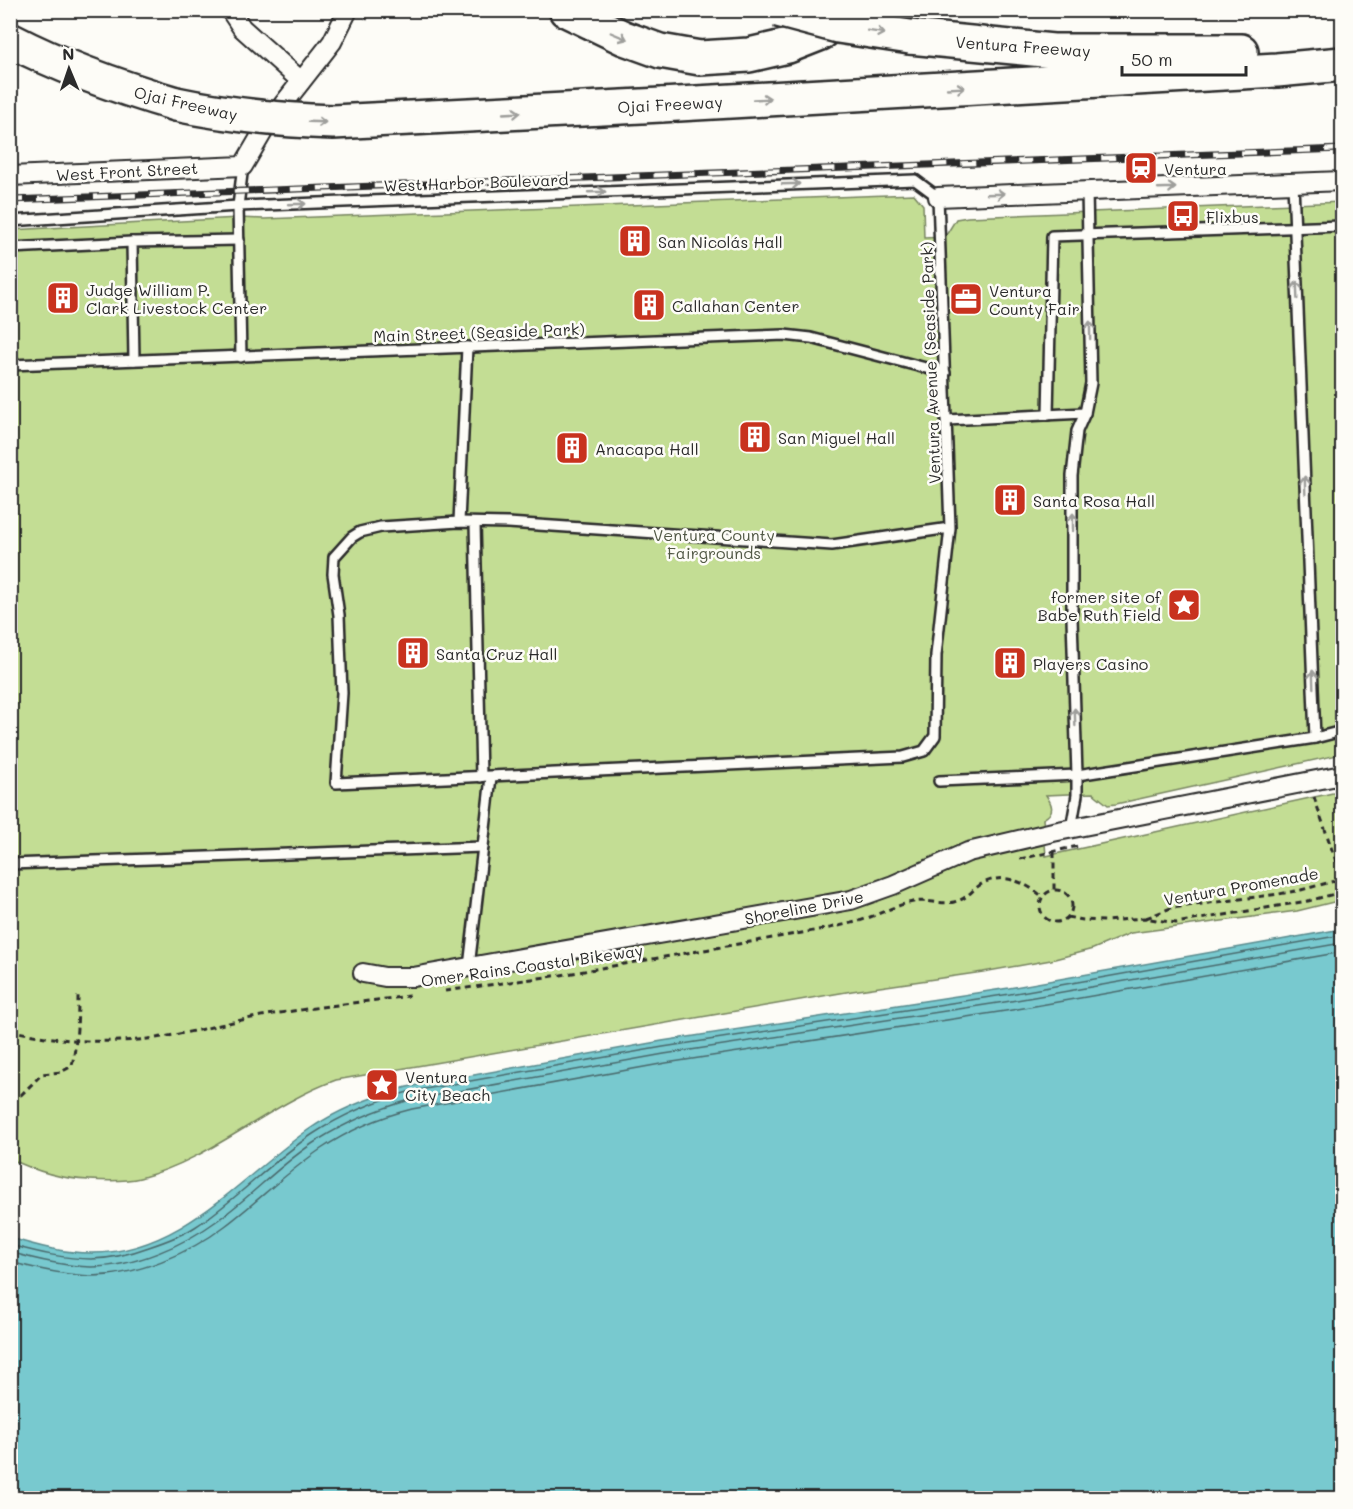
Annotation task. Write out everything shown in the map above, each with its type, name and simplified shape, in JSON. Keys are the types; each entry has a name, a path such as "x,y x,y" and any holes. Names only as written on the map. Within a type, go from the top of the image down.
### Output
{"highway":[{"path":"566,10 624,38 660,51 700,58 749,55 788,46 821,33 851,10"},
{"name":"Ventura Freeway","path":"778,10 838,26 910,37 1053,51 1199,52 1342,48"},
{"name":"Ojai Freeway","path":"10,40 92,77 176,104 238,116 284,121 333,122 1266,71 1342,64"}],"street":[{"path":"230,10 242,28 302,81"},
{"path":"243,166 267,125 332,42 348,10"},
{"name":"West Front Street","path":"10,176 243,166"},
{"path":"938,197 1342,181"},
{"name":"Shoreline Drive","path":"363,973 398,978 851,900 893,885 969,852 1071,829 1342,775"}],"lane":[{"path":"241,357 238,206 243,166"},
{"name":"West Harbor Boulevard","path":"10,221 238,206 915,180 938,197"},
{"path":"1293,183 1315,738"},
{"path":"1071,829 1077,795 1072,618 1072,476 1077,431 1085,413 1091,383 1087,191"},
{"name":"Ventura Avenue (Seaside Park)","path":"459,522 370,529 352,537 334,557 333,574 339,615 342,693 336,783 903,757 924,751 935,736 936,655 950,528 938,197"},
{"path":"1048,415 1052,236 1342,226"},
{"path":"10,248 239,240"},
{"path":"132,242 134,360"},
{"name":"Main Street (Seaside Park)","path":"10,365 783,335 811,338 945,373"},
{"path":"467,347 459,522 508,523 832,545 950,528"},
{"path":"947,420 1085,413"},
{"path":"469,967 483,847 486,777 475,522"},
{"path":"939,781 1077,775 1315,738 1342,731"},
{"path":"10,864 483,847"}],"path":[{"path":"366,20 370,10"},
{"path":"1304,798 1314,797 1342,878"},
{"path":"1012,861 1082,846"},
{"path":"1054,852 1054,890"},
{"name":"Ventura Promenade","path":"1144,918 1171,908 1279,894 1342,878"},
{"name":"Omer Rains Coastal Bikeway","path":"445,990 561,975 830,928 865,919 912,902 951,903 959,901 966,898 978,886 995,879 1020,882 1043,897"},
{"path":"1043,897 1054,890 1064,893 1071,901 1072,908 1067,917"},
{"name":"Ventura Promenade","path":"1043,897 1040,907 1043,916 1057,922 1067,917 1105,921 1144,918 1176,923 1298,903 1342,892"},
{"path":"10,1095 21,1095 42,1074 68,1070 72,1065 78,1040 78,994"},
{"name":"Omer Rains Coastal Bikeway","path":"10,1030 33,1036 78,1040 140,1039 172,1036 269,1015 411,995"}],"green space":[{"name":"Ventura County Fairgrounds","path":"914,194 923,205 924,238 945,237 956,219 968,217 1342,202 1342,754 1116,804 1108,805 1093,793 1046,795 1052,808 1050,814 1043,819 1046,856 1342,791 1342,900 1297,911 1131,933 1093,949 1051,960 852,991 336,1080 286,1103 191,1159 140,1178 108,1181 69,1178 39,1171 11,1159 10,230 239,218 264,219"}],"water":[{"path":"1342,929 1342,1498 11,1498 11,1238 70,1252 91,1253 123,1250 153,1241 208,1210 319,1123 356,1104 407,1087 662,1041 1009,988"}],"railway":[{"path":"10,200 1342,149"}],"place":[{"name":"Ventura","path":"1141,168"},
{"name":"Flixbus","path":"1183,216"},
{"name":"San Nicolás Hall","path":"635,241"},
{"name":"Judge William P. Clark Livestock Center","path":"63,298"},
{"name":"Ventura County Fair","path":"966,299"},
{"name":"Callahan Center","path":"649,305"},
{"name":"San Miguel Hall","path":"755,437"},
{"name":"Anacapa Hall","path":"572,448"},
{"name":"Santa Rosa Hall","path":"1010,500"},
{"name":"former site of Babe Ruth Field","path":"1184,605"},
{"name":"Santa Cruz Hall","path":"413,653"},
{"name":"Players Casino","path":"1010,663"},
{"name":"Ventura City Beach","path":"382,1085"}]}
